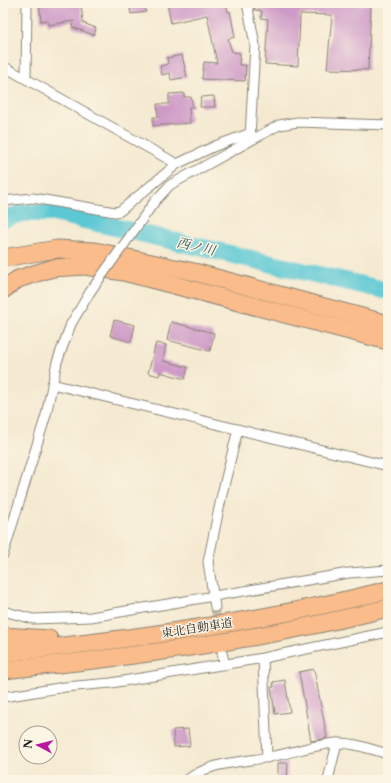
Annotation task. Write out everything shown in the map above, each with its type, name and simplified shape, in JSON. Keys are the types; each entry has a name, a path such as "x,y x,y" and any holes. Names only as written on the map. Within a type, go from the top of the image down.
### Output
{"highway":[{"path":"3,258 57,248 95,251 125,256 267,290 388,324"},
{"path":"3,267 22,254"},
{"path":"3,290 18,279 53,268 85,266 124,272 388,341"},
{"name":"東北自動車道","path":"3,653 129,638 260,618 388,590"},
{"name":"東北自動車道","path":"3,670 128,656 305,627 388,608"},
{"path":"3,636 47,639 260,618"},
{"path":"3,679 70,669 128,656"}],"street":[{"path":"26,79 27,3"},
{"path":"3,555 46,416 52,384 71,324 90,292 155,201 170,185 230,153 251,136 255,45 247,3"},
{"path":"3,66 177,164"},
{"path":"3,201 33,198 115,212 120,211 177,164 214,146 251,136 279,125 290,122 388,125"},
{"path":"52,384 388,466"},
{"path":"215,607 208,562 222,494 238,429"},
{"path":"3,611 33,619 91,617 349,573 388,570"},
{"path":"3,697 65,687 111,683 225,665 388,632"},
{"path":"222,653 225,665"},
{"path":"263,658 267,758"},
{"path":"328,780 337,743"},
{"path":"188,780 199,771 216,765 267,758 337,743 351,744 388,754"}],"building":[{"path":"39,3 81,3 83,23 96,28 94,35 72,27 74,21 48,25 47,20 41,21"},
{"path":"129,3 144,3 146,12 131,14"},
{"path":"167,3 226,3 228,12 230,11 235,37 228,39 232,52 240,53 239,65 246,65 245,81 202,79 204,62 217,63 207,15 171,23"},
{"path":"253,3 371,4 368,70 327,69 332,15 300,14 298,66 265,64 268,19 261,18 262,11 255,10"},
{"path":"182,55 187,77 171,80 170,73 162,75 160,66 168,64 167,58"},
{"path":"184,93 184,97 191,97 193,107 189,107 190,123 153,126 153,117 158,117 157,104 169,104 169,94"},
{"path":"214,96 215,107 200,107 201,97"},
{"path":"114,320 135,325 131,342 110,336"},
{"path":"171,322 214,333 210,351 167,340"},
{"path":"156,343 166,345 163,361 188,367 185,379 160,372 159,376 148,373"},
{"path":"314,669 327,738 311,741 299,672"},
{"path":"285,680 290,712 275,714 271,687 274,687 273,682"},
{"path":"188,729 190,746 174,747 173,730"},
{"path":"278,763 288,763 287,780 278,780"}],"waterway":[{"name":"西ノ川","path":"3,219 22,213 54,213 388,291"}],"tunnel":[{"path":"215,607 221,646"}]}
